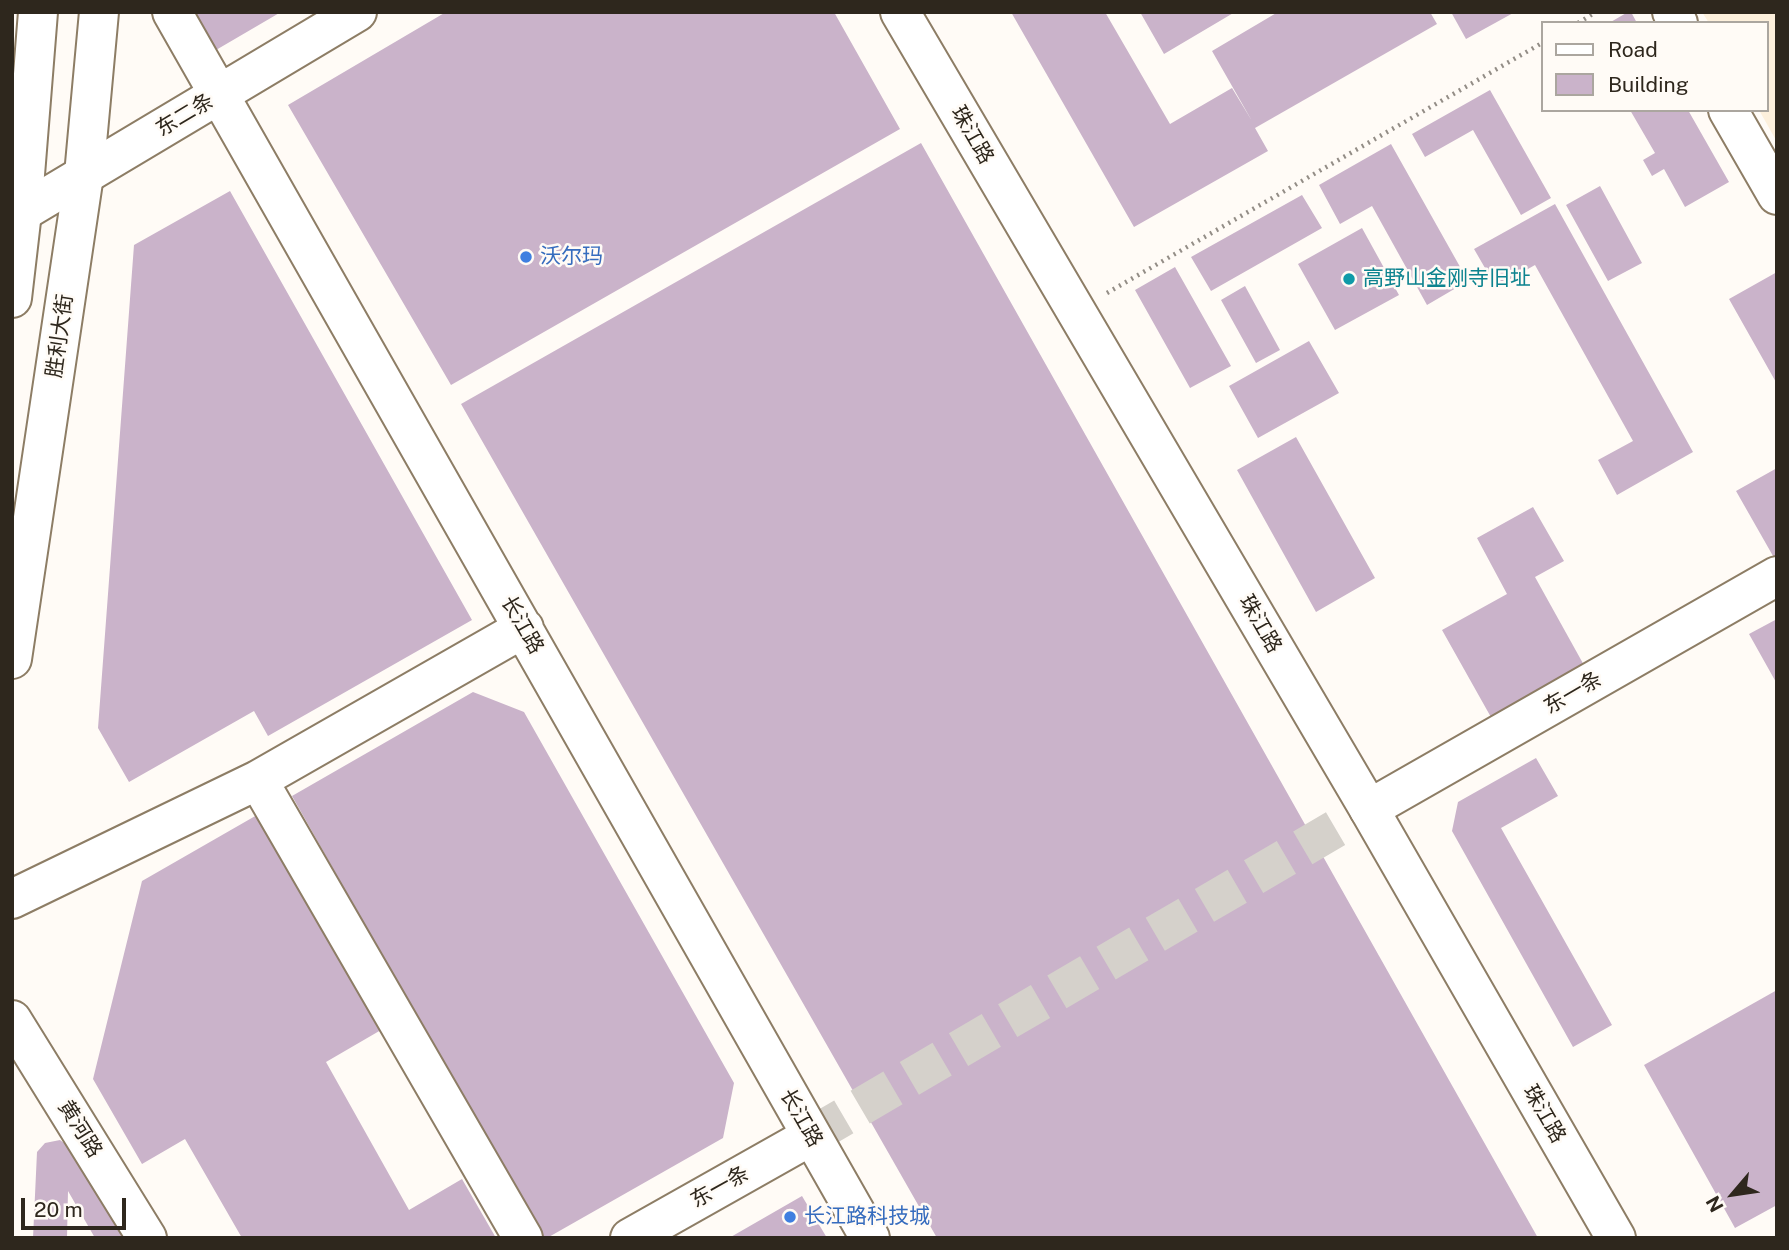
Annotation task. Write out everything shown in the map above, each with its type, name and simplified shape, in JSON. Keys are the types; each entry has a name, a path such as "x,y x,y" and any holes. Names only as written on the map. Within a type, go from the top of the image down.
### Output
{"street":[{"path":"12,298 17,215 38,12"},
{"name":"胜利大街","path":"12,659 84,175 99,12"},
{"name":"长江路","path":"172,12 870,1238"},
{"name":"东二条","path":"17,215 357,12"},
{"name":"珠江路","path":"900,12 1369,809 1616,1238"},
{"path":"1729,112 1777,195"},
{"name":"东一条","path":"1369,809 1777,576"},
{"path":"12,899 258,780 524,628"},
{"path":"258,780 523,1238"},
{"name":"黄河路","path":"12,1020 147,1238"},
{"name":"东一条","path":"630,1238 811,1136"}],"path":[{"path":"1581,21 1597,12"},
{"path":"1076,311 1540,44"}],"shaded area":[{"path":"1702,12 1777,12 1777,142 1760,112 1768,112 1768,21 1708,21"}],"building":[{"path":"194,12 281,12 216,50"},
{"name":"沃尔玛","path":"446,12 834,12 900,129 451,385 288,105"},
{"path":"1011,12 1105,12 1170,124 1232,88 1252,121 1212,51 1278,12 1430,12 1437,24 1255,128 1268,151 1134,227"},
{"path":"1140,12 1235,12 1164,54"},
{"path":"1451,12 1515,12 1466,39"},
{"path":"1631,12 1636,21 1612,21"},
{"path":"1490,90 1551,198 1521,215 1473,130 1425,157 1412,134"},
{"path":"1631,112 1689,112 1729,182 1685,207 1664,169 1652,176 1643,160 1655,153"},
{"path":"921,143 1538,1238 937,1238 461,404"},
{"path":"1391,144 1468,281 1427,305 1372,206 1340,224 1319,185"},
{"path":"1600,186 1642,263 1608,281 1566,205"},
{"path":"230,191 472,620 268,736 254,711 129,782 98,728 134,245"},
{"path":"1302,195 1322,228 1211,291 1191,257"},
{"path":"1555,204 1693,452 1617,495 1598,460 1633,441 1535,265 1496,287 1474,249"},
{"name":"高野山金刚寺旧址","path":"1362,228 1399,295 1335,330 1298,264"},
{"path":"1175,267 1231,366 1190,388 1135,290"},
{"path":"1777,272 1777,384 1729,299"},
{"path":"1245,286 1280,350 1256,363 1221,300"},
{"path":"1309,341 1339,393 1258,438 1229,386"},
{"path":"1296,437 1375,578 1316,612 1237,470"},
{"path":"1777,468 1777,563 1736,491"},
{"path":"1533,507 1564,561 1535,577 1585,667 1492,719 1442,630 1507,594 1477,538"},
{"path":"1777,619 1777,684 1749,634"},
{"path":"473,692 524,712 734,1083 723,1138 547,1238 542,1238 292,796"},
{"path":"1536,758 1558,796 1501,828 1612,1025 1573,1047 1452,831 1458,802"},
{"path":"257,815 381,1030 326,1062 409,1210 462,1179 496,1238 242,1238 185,1139 142,1164 93,1079 142,881"},
{"path":"1777,990 1777,1205 1735,1228 1644,1065"},
{"path":"60,1140 72,1149 123,1238 95,1238 68,1191 67,1238 33,1238 37,1152 45,1143"},
{"name":"长江路科技城","path":"802,1196 827,1238 729,1238"}],"tunnel":[{"path":"811,1136 1369,809"}],"place":[{"name":"沃尔玛","path":"526,257"},
{"name":"高野山金刚寺旧址","path":"1349,279"},
{"name":"长江路科技城","path":"790,1217"}]}
